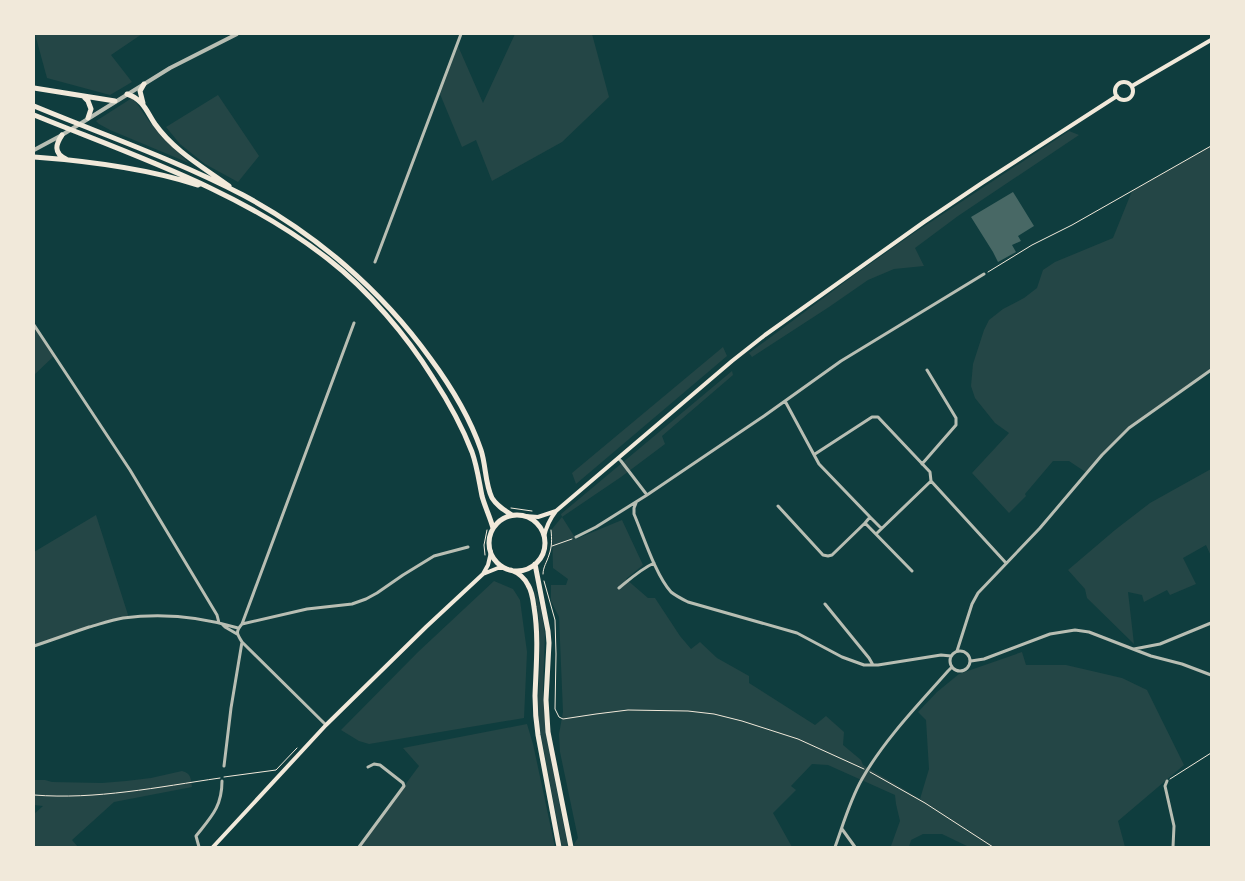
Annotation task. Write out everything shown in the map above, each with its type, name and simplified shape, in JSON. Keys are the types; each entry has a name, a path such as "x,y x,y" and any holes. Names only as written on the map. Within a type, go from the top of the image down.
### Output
{"highway":[{"path":"144,84 140,91 143,104 155,124 183,153 242,194 286,221 336,257 372,290 414,336 449,388 474,434 481,451 492,498 498,506 512,515"},
{"path":"34,88 115,101"},
{"path":"127,94 143,104"},
{"path":"84,97 88,100 91,109 88,118"},
{"path":"34,106 194,172 242,194"},
{"path":"34,115 161,166 219,192 276,224 328,259 347,275 405,338 443,394 472,451 482,494 493,528"},
{"path":"62,135 58,142 58,150 62,157 68,160"},
{"path":"34,157 155,173 219,192"},
{"path":"508,569 523,570 535,564 541,556 544,537 538,525 531,518 512,515 502,519 493,528 489,540 491,552 496,561 508,569 523,577 531,592 537,640 536,718 541,754 560,847"},
{"path":"535,564 549,643 546,700 548,732 571,847"}],"main road":[{"path":"1132,86 1211,40"},
{"path":"1126,82 1132,86 1133,92 1130,97 1125,100 1117,96 1116,88 1120,83 1126,82"},
{"path":"544,537 548,523 556,512 732,361 924,222 1117,96"},
{"path":"525,516 538,517 556,512"},
{"path":"213,847 326,725 483,574 488,565 491,552"},
{"path":"483,574 498,568 508,569"}],"street":[{"path":"34,150 62,135 170,68 237,34"},
{"path":"375,262 461,34"},
{"path":"576,537 596,527 647,495 764,416 840,361 984,274"},
{"path":"237,634 354,323"},
{"path":"34,325 130,470 220,623 237,634 242,642 326,725"},
{"path":"922,464 956,425 956,418 926,370"},
{"path":"957,652 972,604 978,593 1040,528 1102,455 1130,428 1211,370"},
{"path":"785,401 819,464 882,528"},
{"path":"814,454 872,417 878,417 930,472 931,481 1006,563"},
{"path":"617,458 647,495"},
{"path":"876,534 931,481"},
{"path":"636,502 634,514 663,581 673,594 688,602 797,633 842,658 864,665 941,654 951,656 957,652 966,652 970,661 968,668 960,672 951,668"},
{"path":"778,506 826,556 832,555 870,517"},
{"path":"865,522 912,571"},
{"path":"242,624 300,610 352,604 377,593 434,556 468,547"},
{"path":"619,588 647,566 654,563"},
{"path":"825,604 873,665"},
{"path":"34,646 122,618 176,616 238,628"},
{"path":"1133,649 1160,644 1211,624"},
{"path":"970,661 984,659 1050,634 1075,630 1089,632 1151,656 1182,664 1211,675"},
{"path":"224,766 242,642"},
{"path":"951,656 951,668"},
{"path":"835,847 861,781 870,767 887,742 951,668"},
{"path":"360,847 404,786 403,783 380,766 374,764 368,767"},
{"path":"199,847 196,836 219,803 222,781"},
{"path":"1167,781 1165,786 1174,826 1173,847"},
{"path":"842,828 855,847"}],"path":[{"path":"984,274 1032,245 1072,225 1211,146"},
{"path":"510,508 537,514"},
{"path":"485,559 484,546 488,529 487,525"},
{"path":"543,577 544,565 549,557 552,546 550,528"},
{"path":"552,546 576,537"},
{"path":"563,720 628,710 658,710 697,712 742,721 798,738 861,767 925,803 993,847"},
{"path":"1167,781 1211,753"},
{"path":"34,795 56,796 117,793 276,770"}],"shaded area":[{"path":"35,34 142,34 111,55 132,82 110,95 47,78"},
{"path":"515,34 592,34 609,97 562,142 492,181 476,140 462,147 440,94 458,46 483,103"},
{"path":"218,95 259,156 238,182 205,164 180,144 166,127"},
{"path":"132,98 157,131 189,163 110,130 96,121"},
{"path":"1069,131 1079,135 958,216 915,248 924,266 894,269 868,280 752,357 749,353 914,233"},
{"path":"1211,146 1211,370 1129,428 1087,473 1069,461 1053,461 1025,494 1026,496 1009,513 972,473 1009,433 995,423 975,398 971,386 973,364 989,320 1037,288 1043,270 1055,262 1113,238 1132,191"},
{"path":"34,325 54,356 34,375"},
{"path":"723,347 727,356 576,484 572,473"},
{"path":"732,371 733,375 662,436 665,444 562,517 561,514"},
{"path":"1211,469 1211,556 1206,545 1183,558 1196,584 1170,595 1167,590 1144,602 1142,595 1128,592 1134,644 1087,598 1085,589 1068,570 1150,503"},
{"path":"96,515 129,618 122,618 34,646 34,552"},
{"path":"562,517 576,539 622,520 643,565 626,579 648,598 655,598 691,649 700,642 717,658 749,676 749,683 815,725 826,716 844,732 843,745 861,760 863,765 920,799 929,769 926,720 918,712 937,692 959,674 1022,652 1026,665 1066,665 1122,678 1147,690 1184,765 1118,821 1125,847 969,847 942,834 923,834 911,840 909,847 889,847 900,821 895,795 828,765 812,764 791,786 796,790 773,813 792,847 574,847 578,838 560,752 559,734 563,712 559,617 551,601 551,585 566,585 568,579 553,568 552,529"},
{"path":"494,581 513,589 520,600 527,652 524,718 369,744 359,741 341,730 418,652"},
{"path":"534,586 541,609 545,634 543,688 546,734 568,847 562,847 539,725 539,619"},
{"path":"527,724 555,847 359,847 419,766 403,748"},
{"path":"182,771 189,775 192,787 114,802 72,840 78,847 34,847 34,814 43,806 34,805 34,780 102,783 151,778"}],"building":[{"path":"1013,192 1034,226 1018,236 1021,241 1012,245 1016,252 998,262 971,217"}]}
